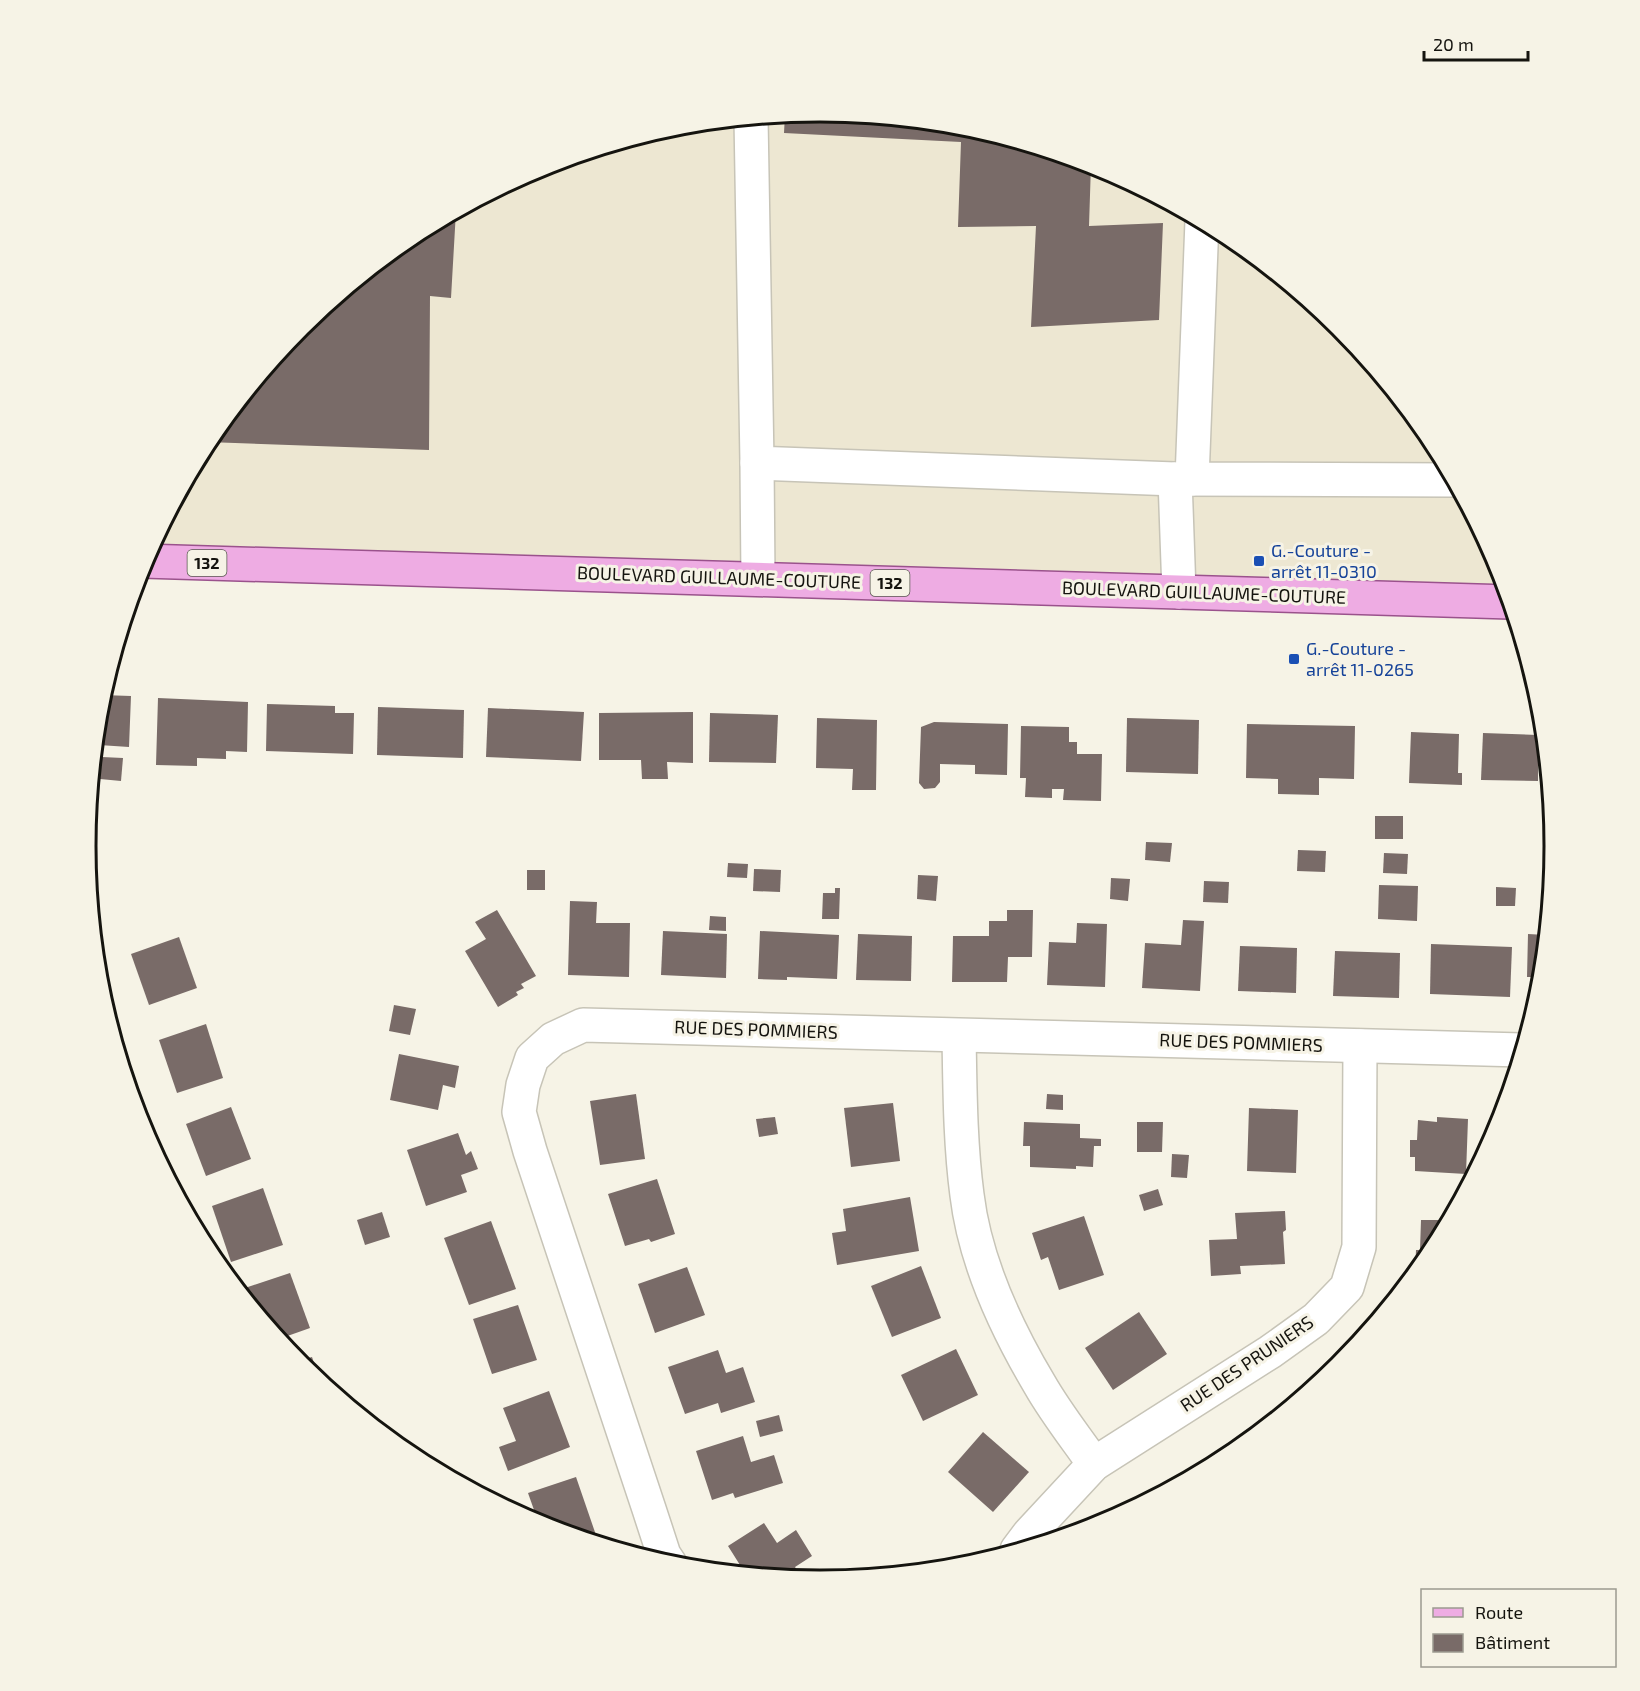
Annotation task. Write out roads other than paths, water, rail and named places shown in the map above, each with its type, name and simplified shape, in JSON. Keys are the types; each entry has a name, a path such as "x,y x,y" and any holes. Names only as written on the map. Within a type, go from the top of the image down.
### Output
{"main road":[{"name":"BOULEVARD GUILLAUME-COUTURE","path":"154,561 1502,602"}],"street":[{"path":"751,125 758,579"},
{"path":"1179,592 1184,479 1201,231"},
{"path":"757,463 1184,479 1445,480"},
{"name":"RUE DES POMMIERS","path":"663,1552 519,1112 523,1085 532,1058 554,1039 583,1025 1514,1050"},
{"path":"959,1036 961,1120 967,1197 980,1256 999,1307 1040,1386 1094,1464"},
{"name":"RUE DES PRUNIERS","path":"1025,1540 1094,1464 1270,1352 1316,1319 1347,1287 1359,1247 1360,1046"}],"place":[{"name":"G.-Couture - arrêt 11-0310","path":"1259,561"},
{"name":"G.-Couture - arrêt 11-0265","path":"1294,659"}]}
